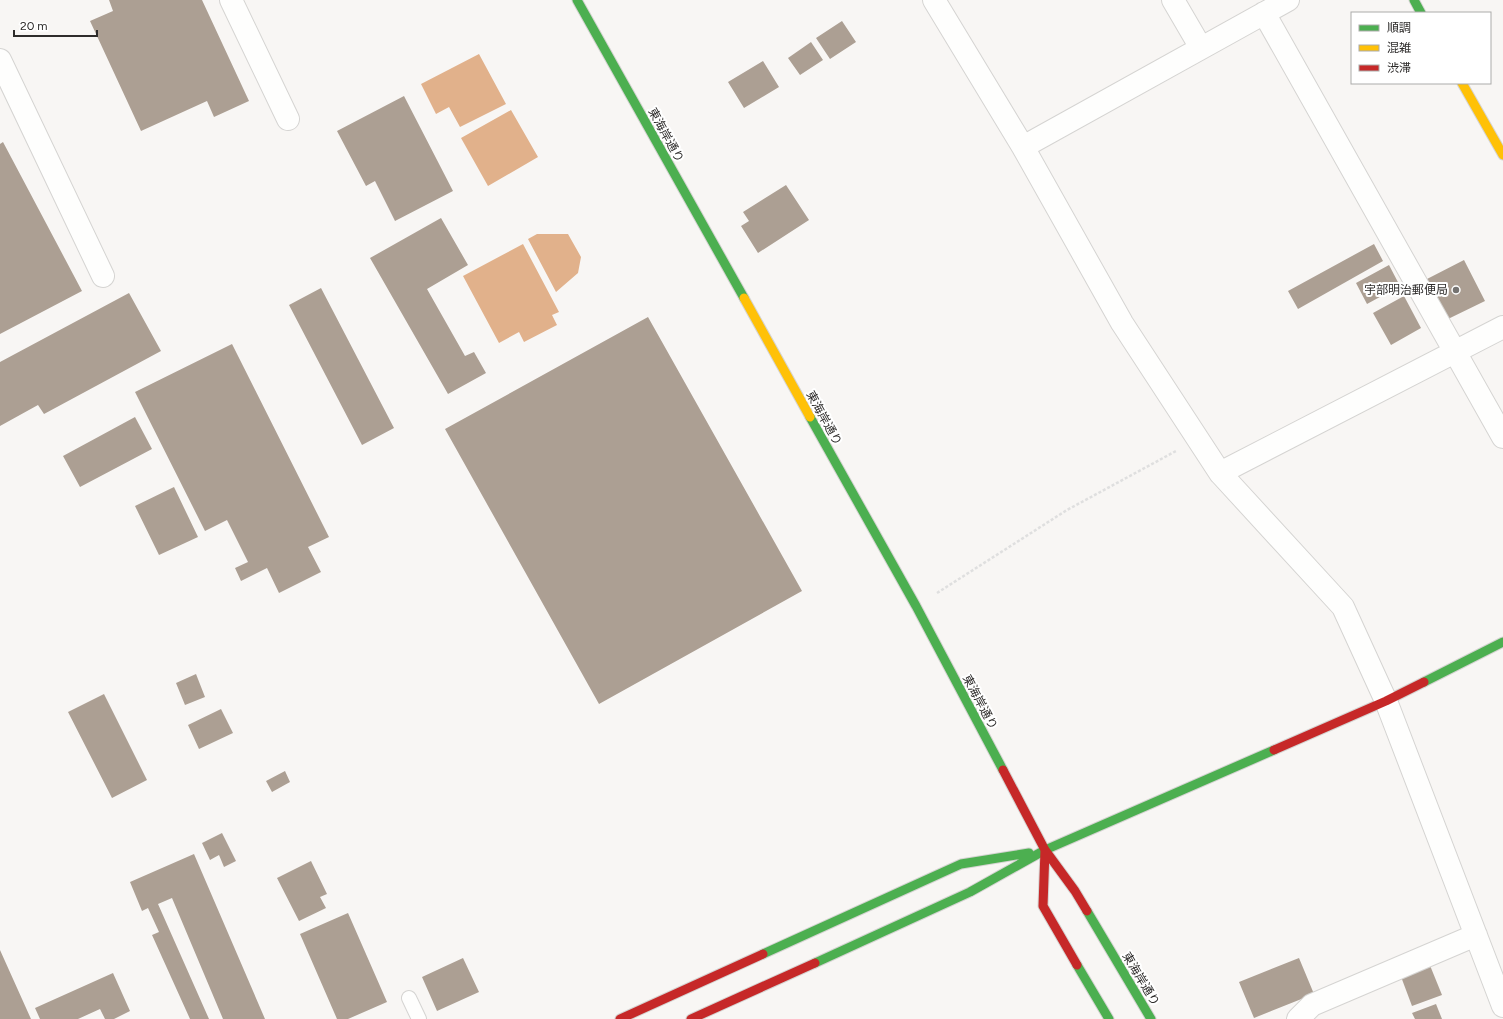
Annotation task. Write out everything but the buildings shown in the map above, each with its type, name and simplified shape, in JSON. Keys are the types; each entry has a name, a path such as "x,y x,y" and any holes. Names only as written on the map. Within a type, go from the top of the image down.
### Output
{"street":[{"path":"231,0 288,119"},
{"name":"東海岸通り","path":"577,0 916,606 1045,850 1075,891 1152,1019"},
{"path":"934,0 1024,147 1122,323 1220,473 1343,607 1386,701 1503,1006"},
{"path":"1173,0 1201,48"},
{"path":"1024,147 1288,0"},
{"path":"1414,0 1420,12"},
{"path":"1264,13 1503,437"},
{"path":"0,60 103,276"},
{"path":"1463,84 1503,154"},
{"path":"1220,473 1503,327"},
{"path":"691,1019 970,892 1045,850 1386,701 1503,642"},
{"path":"620,1019 961,864 1045,850"},
{"name":"東海岸通り","path":"1045,850 1043,906 1109,1019"},
{"path":"1298,1019 1312,1006 1476,935"}],"lane":[{"path":"409,998 419,1019"}],"path":[{"path":"916,606 1067,510 1198,439"}],"shaded area":[{"path":"479,54 506,104 460,127 449,107 436,114 421,84"},
{"path":"511,110 538,157 488,186 461,138"},
{"path":"537,234 568,234 581,257 578,273 556,292 528,239"},
{"path":"523,244 559,312 552,315 557,325 524,342 519,332 499,343 463,276"}],"traffic: fast":[{"path":"577,0 744,298"},
{"path":"1414,0 1420,12"},
{"path":"810,417 916,606 1003,770"},
{"path":"1424,682 1503,642"},
{"path":"815,963 970,892 1045,850 1274,750"},
{"path":"763,954 961,864 1029,853"},
{"path":"1087,911 1151,1019"},
{"path":"1077,965 1109,1019"}],"traffic: slow":[{"path":"1463,84 1503,155"},
{"path":"744,298 810,417"}],"traffic: jam":[{"path":"1274,750 1386,701 1424,682"},
{"path":"1003,770 1045,850 1075,891 1087,911"},
{"path":"1045,850 1043,906 1077,965"},
{"path":"620,1019 763,954"},
{"path":"691,1019 815,963"}],"place":[{"name":"宇部明治郵便局","path":"1456,290"}]}
